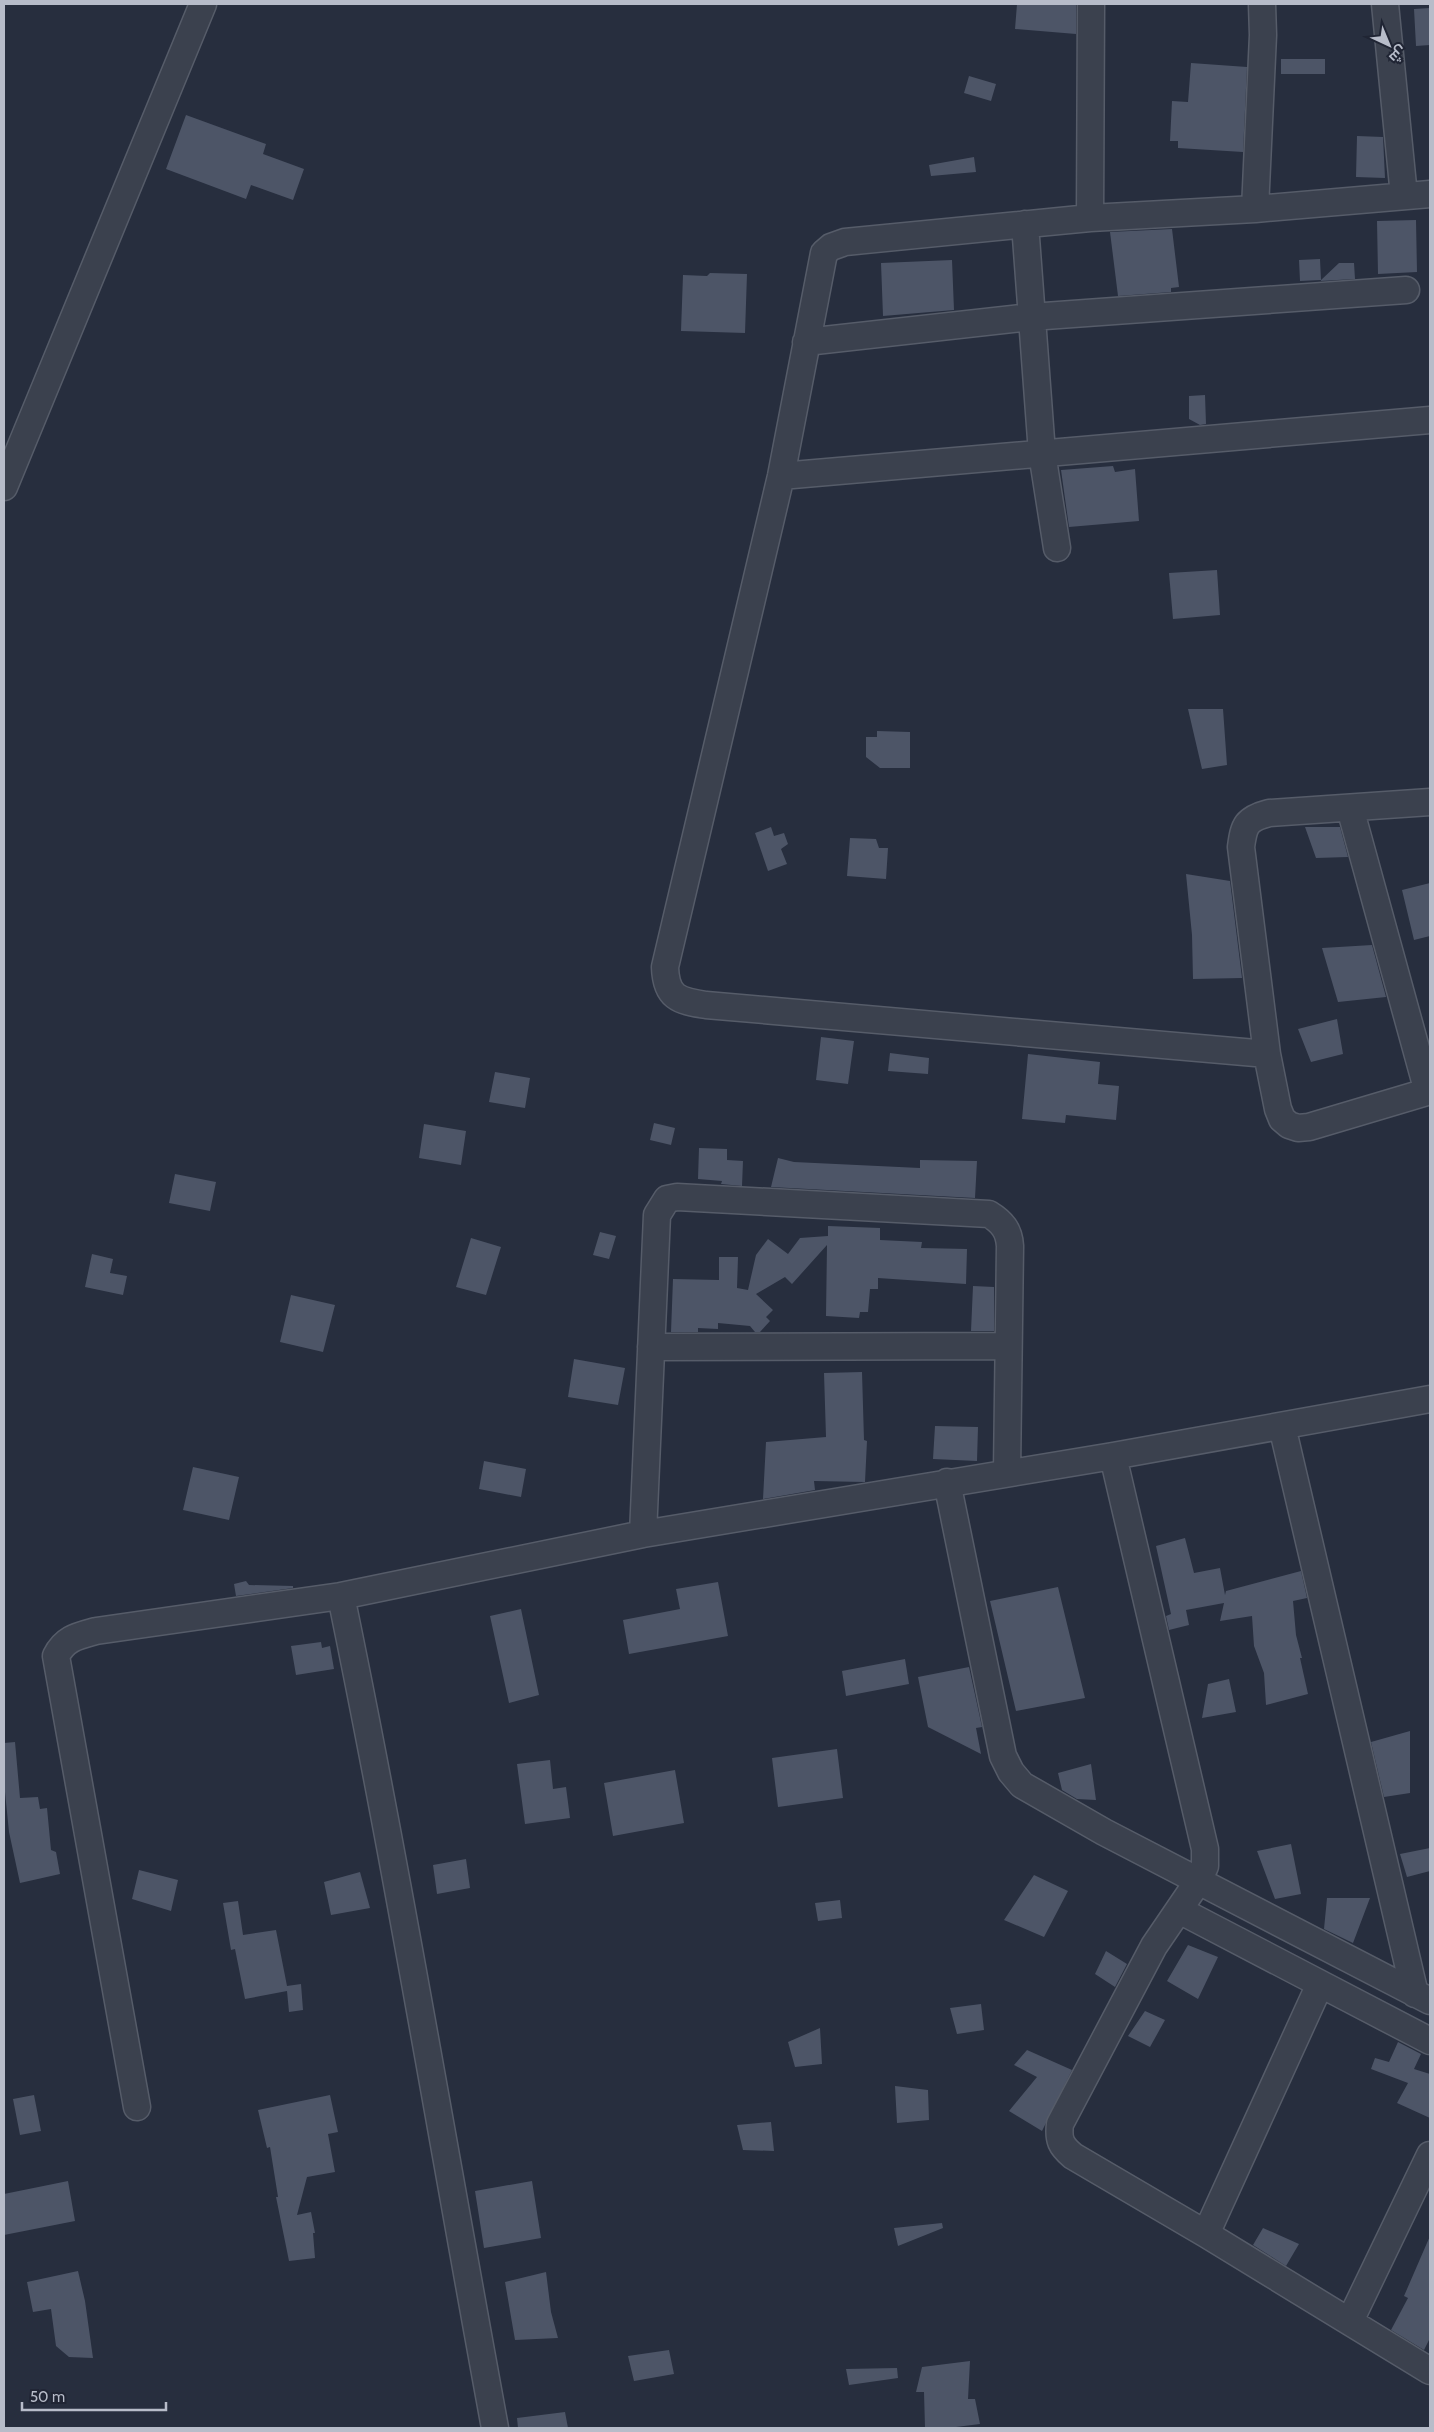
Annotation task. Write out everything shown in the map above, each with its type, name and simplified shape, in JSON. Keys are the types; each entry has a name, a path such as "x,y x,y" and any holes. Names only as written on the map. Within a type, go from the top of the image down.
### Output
{"street":[{"path":"4,487 203,4"},
{"path":"1090,218 1091,4"},
{"path":"1255,209 1263,35 1262,4"},
{"path":"1385,4 1404,196"},
{"path":"1267,1054 706,1005 688,1002 673,994 666,984 665,967 781,476 824,253 831,247 845,242 1025,224 1090,218 1255,209 1430,194"},
{"path":"1025,224 1042,453 1056,548"},
{"path":"806,342 1031,317 1406,290"},
{"path":"781,476 1430,420"},
{"path":"1350,808 1429,1092 1309,1128 1298,1128 1289,1125 1282,1119 1278,1109 1267,1054 1241,847 1246,825 1254,817 1269,813 1430,802"},
{"path":"643,1534 657,1215 667,1199 677,1197 989,1214 1001,1221 1010,1234 1007,1472"},
{"path":"651,1347 1008,1346"},
{"path":"137,2107 56,1656 60,1646 71,1638 96,1631 341,1596 643,1534 1007,1472 1113,1456 1430,1399"},
{"path":"1282,1426 1423,1998"},
{"path":"1113,1456 1205,1849 1205,1866 1199,1880 1154,1946 1060,2124 1058,2137 1063,2148 1073,2156 1206,2234 1430,2371"},
{"path":"948,1482 1003,1756 1011,1772 1022,1785 1104,1832 1423,1998"},
{"path":"341,1596 381,1787 413,1978 495,2428"},
{"path":"1179,1910 1430,2041"},
{"path":"1206,2234 1320,1984"},
{"path":"1350,2321 1430,2155"}],"building":[{"path":"1017,4 1076,5 1076,34 1015,29"},
{"path":"1430,8 1430,45 1416,46 1414,9"},
{"path":"1281,59 1325,59 1325,74 1281,74"},
{"path":"1191,63 1247,67 1243,152 1178,148 1178,141 1170,141 1172,101 1188,102"},
{"path":"969,76 996,84 991,101 964,93"},
{"path":"186,115 266,144 263,154 304,169 293,200 251,185 246,199 166,169"},
{"path":"1357,136 1383,137 1385,178 1356,177"},
{"path":"974,157 976,172 931,176 929,165"},
{"path":"1416,220 1417,272 1378,274 1377,221"},
{"path":"1172,229 1179,287 1171,288 1171,292 1118,296 1110,232"},
{"path":"1320,259 1321,280 1300,281 1299,260"},
{"path":"952,260 954,310 883,316 881,263"},
{"path":"1339,263 1354,263 1355,279 1320,281"},
{"path":"710,273 747,274 745,333 681,331 683,275 707,276"},
{"path":"1205,395 1206,424 1200,425 1189,419 1189,396"},
{"path":"1113,466 1115,472 1135,469 1139,521 1069,527 1061,470"},
{"path":"1217,570 1220,615 1173,619 1169,573"},
{"path":"1188,709 1223,709 1227,765 1202,769"},
{"path":"877,731 910,732 910,768 880,768 866,757 866,737 877,737"},
{"path":"771,827 774,836 784,833 788,844 781,849 787,864 768,871 755,833"},
{"path":"1305,827 1340,827 1348,857 1316,858"},
{"path":"850,838 876,839 879,848 888,848 886,879 847,876"},
{"path":"1186,874 1230,881 1242,978 1193,979 1192,935"},
{"path":"1430,883 1430,936 1414,940 1402,890"},
{"path":"1372,945 1386,997 1338,1002 1322,948"},
{"path":"1337,1019 1343,1054 1311,1062 1298,1029"},
{"path":"821,1037 854,1041 848,1084 816,1080"},
{"path":"890,1053 929,1058 928,1074 888,1071"},
{"path":"1028,1054 1100,1062 1098,1084 1119,1086 1116,1120 1066,1115 1065,1123 1022,1119"},
{"path":"495,1072 530,1078 525,1108 489,1102"},
{"path":"654,1123 675,1128 671,1145 650,1140"},
{"path":"424,1124 466,1131 461,1165 419,1158"},
{"path":"699,1148 727,1149 727,1160 743,1161 742,1186 721,1184 722,1181 698,1179"},
{"path":"778,1158 794,1162 920,1168 920,1160 977,1161 975,1198 771,1187"},
{"path":"175,1174 216,1182 210,1211 169,1203"},
{"path":"828,1226 880,1228 880,1240 922,1242 921,1248 967,1249 966,1284 878,1278 878,1289 870,1289 868,1312 860,1312 859,1318 826,1316 827,1245 792,1284 785,1277 756,1294 773,1310 766,1317 770,1321 760,1332 755,1332 750,1326 718,1323 718,1329 698,1328 698,1332 671,1332 673,1279 719,1280 719,1257 738,1257 737,1288 748,1290 756,1255 768,1239 788,1254 800,1238 828,1236"},
{"path":"600,1232 616,1236 609,1259 593,1255"},
{"path":"471,1238 501,1247 486,1295 456,1287"},
{"path":"92,1254 113,1259 110,1273 127,1276 123,1295 85,1287"},
{"path":"973,1286 994,1287 994,1331 971,1331"},
{"path":"291,1295 335,1305 323,1352 280,1342"},
{"path":"574,1359 625,1368 618,1405 568,1397"},
{"path":"862,1372 864,1440 867,1441 865,1482 814,1481 815,1490 763,1499 766,1442 826,1437 824,1373"},
{"path":"935,1426 978,1427 977,1461 933,1459"},
{"path":"484,1461 526,1469 521,1497 479,1489"},
{"path":"193,1467 239,1477 229,1520 183,1510"},
{"path":"1185,1538 1194,1573 1220,1568 1225,1595 1226,1591 1301,1571 1307,1598 1293,1601 1296,1635 1308,1694 1266,1705 1264,1673 1254,1646 1252,1616 1220,1621 1224,1603 1186,1610 1189,1625 1169,1630 1166,1616 1171,1614 1156,1546"},
{"path":"246,1581 249,1585 293,1586 293,1588 236,1596 234,1584"},
{"path":"718,1582 728,1636 629,1654 623,1620 680,1609 676,1589"},
{"path":"1058,1587 1085,1698 1016,1711 990,1601"},
{"path":"521,1609 539,1695 509,1703 490,1616"},
{"path":"321,1642 322,1648 330,1646 334,1669 296,1675 291,1646"},
{"path":"905,1659 909,1684 846,1696 842,1671"},
{"path":"969,1667 982,1727 976,1728 981,1754 928,1727 918,1677"},
{"path":"1229,1679 1236,1712 1202,1718 1208,1684"},
{"path":"1410,1731 1410,1793 1384,1797 1371,1742"},
{"path":"15,1742 20,1798 38,1797 40,1809 47,1808 51,1850 56,1852 60,1874 20,1883 9,1832 4,1782 4,1743"},
{"path":"837,1749 843,1798 778,1807 772,1758"},
{"path":"550,1760 553,1789 566,1787 570,1818 525,1824 517,1764"},
{"path":"1091,1764 1096,1800 1077,1799 1062,1790 1058,1773"},
{"path":"675,1770 684,1823 613,1836 604,1783"},
{"path":"1291,1844 1301,1894 1275,1899 1257,1851"},
{"path":"1430,1848 1430,1871 1407,1877 1400,1854"},
{"path":"466,1859 470,1888 437,1894 433,1865"},
{"path":"139,1870 178,1880 171,1911 132,1899"},
{"path":"360,1872 370,1908 331,1915 324,1882"},
{"path":"1034,1875 1068,1891 1044,1937 1004,1920"},
{"path":"1327,1898 1370,1898 1353,1943 1324,1929"},
{"path":"840,1900 842,1918 818,1921 815,1903"},
{"path":"238,1901 243,1935 276,1930 287,1986 301,1984 303,2010 289,2012 287,1991 245,1999 235,1949 231,1950 223,1903"},
{"path":"1188,1945 1218,1957 1198,1999 1167,1981"},
{"path":"1106,1951 1127,1964 1115,1987 1095,1974"},
{"path":"981,2004 984,2030 957,2034 950,2008"},
{"path":"1145,2011 1165,2020 1150,2047 1128,2036"},
{"path":"820,2028 822,2064 795,2067 788,2042"},
{"path":"1398,2042 1421,2054 1414,2069 1430,2074 1430,2118 1397,2103 1408,2083 1371,2069 1375,2058 1389,2062"},
{"path":"1027,2050 1072,2070 1042,2131 1009,2111 1037,2077 1014,2065"},
{"path":"895,2086 928,2090 929,2120 897,2123"},
{"path":"34,2095 41,2131 20,2135 13,2099"},
{"path":"330,2095 338,2132 328,2134 335,2172 307,2177 297,2215 311,2212 315,2233 313,2233 315,2258 289,2261 276,2197 278,2197 270,2147 267,2148 258,2110"},
{"path":"771,2122 774,2151 743,2150 737,2125"},
{"path":"68,2181 75,2221 4,2235 4,2194"},
{"path":"532,2181 541,2238 484,2248 475,2191"},
{"path":"942,2223 943,2228 898,2246 894,2228"},
{"path":"1263,2228 1299,2244 1286,2266 1253,2245"},
{"path":"1430,2236 1430,2338 1424,2350 1391,2330 1408,2298 1404,2296"},
{"path":"78,2271 85,2301 93,2358 69,2357 56,2346 51,2309 33,2312 27,2282"},
{"path":"546,2272 551,2312 558,2338 515,2340 505,2282"},
{"path":"669,2350 674,2374 634,2381 628,2356"},
{"path":"970,2361 968,2399 975,2399 980,2424 948,2428 925,2428 924,2392 916,2392 922,2367"},
{"path":"897,2368 898,2378 849,2385 846,2369"},
{"path":"565,2412 568,2428 518,2428 517,2418"}]}
